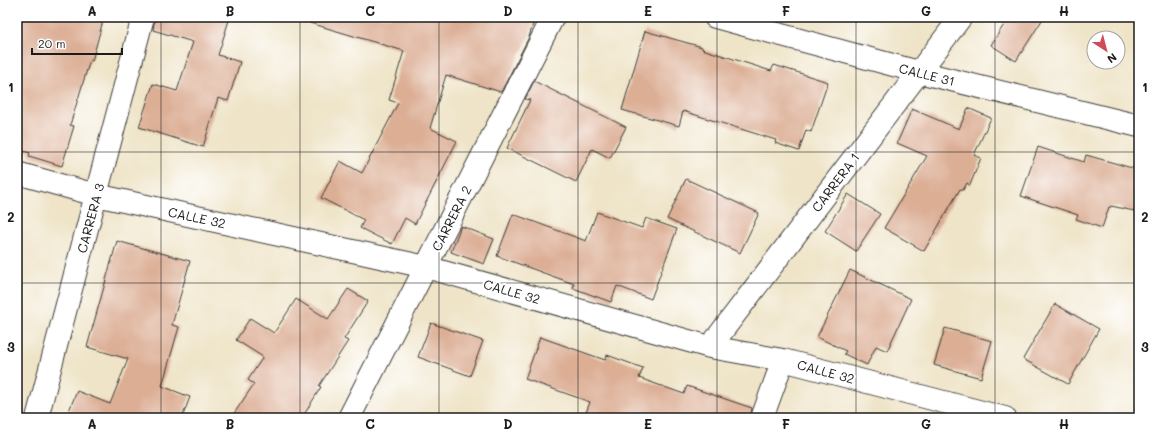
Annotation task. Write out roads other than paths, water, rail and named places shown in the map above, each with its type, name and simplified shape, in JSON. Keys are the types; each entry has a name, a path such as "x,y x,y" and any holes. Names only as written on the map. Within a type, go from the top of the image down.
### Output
{"street":[{"name":"CARRERA 3","path":"37,418 142,17"},
{"name":"CARRERA 2","path":"349,418 553,17"},
{"name":"CALLE 31","path":"715,17 919,72 1139,126"},
{"name":"CARRERA 1","path":"710,347 961,17"},
{"name":"CALLE 32","path":"17,172 96,196 426,267 710,347 783,360 1005,418"},
{"path":"762,418 783,360"}]}
